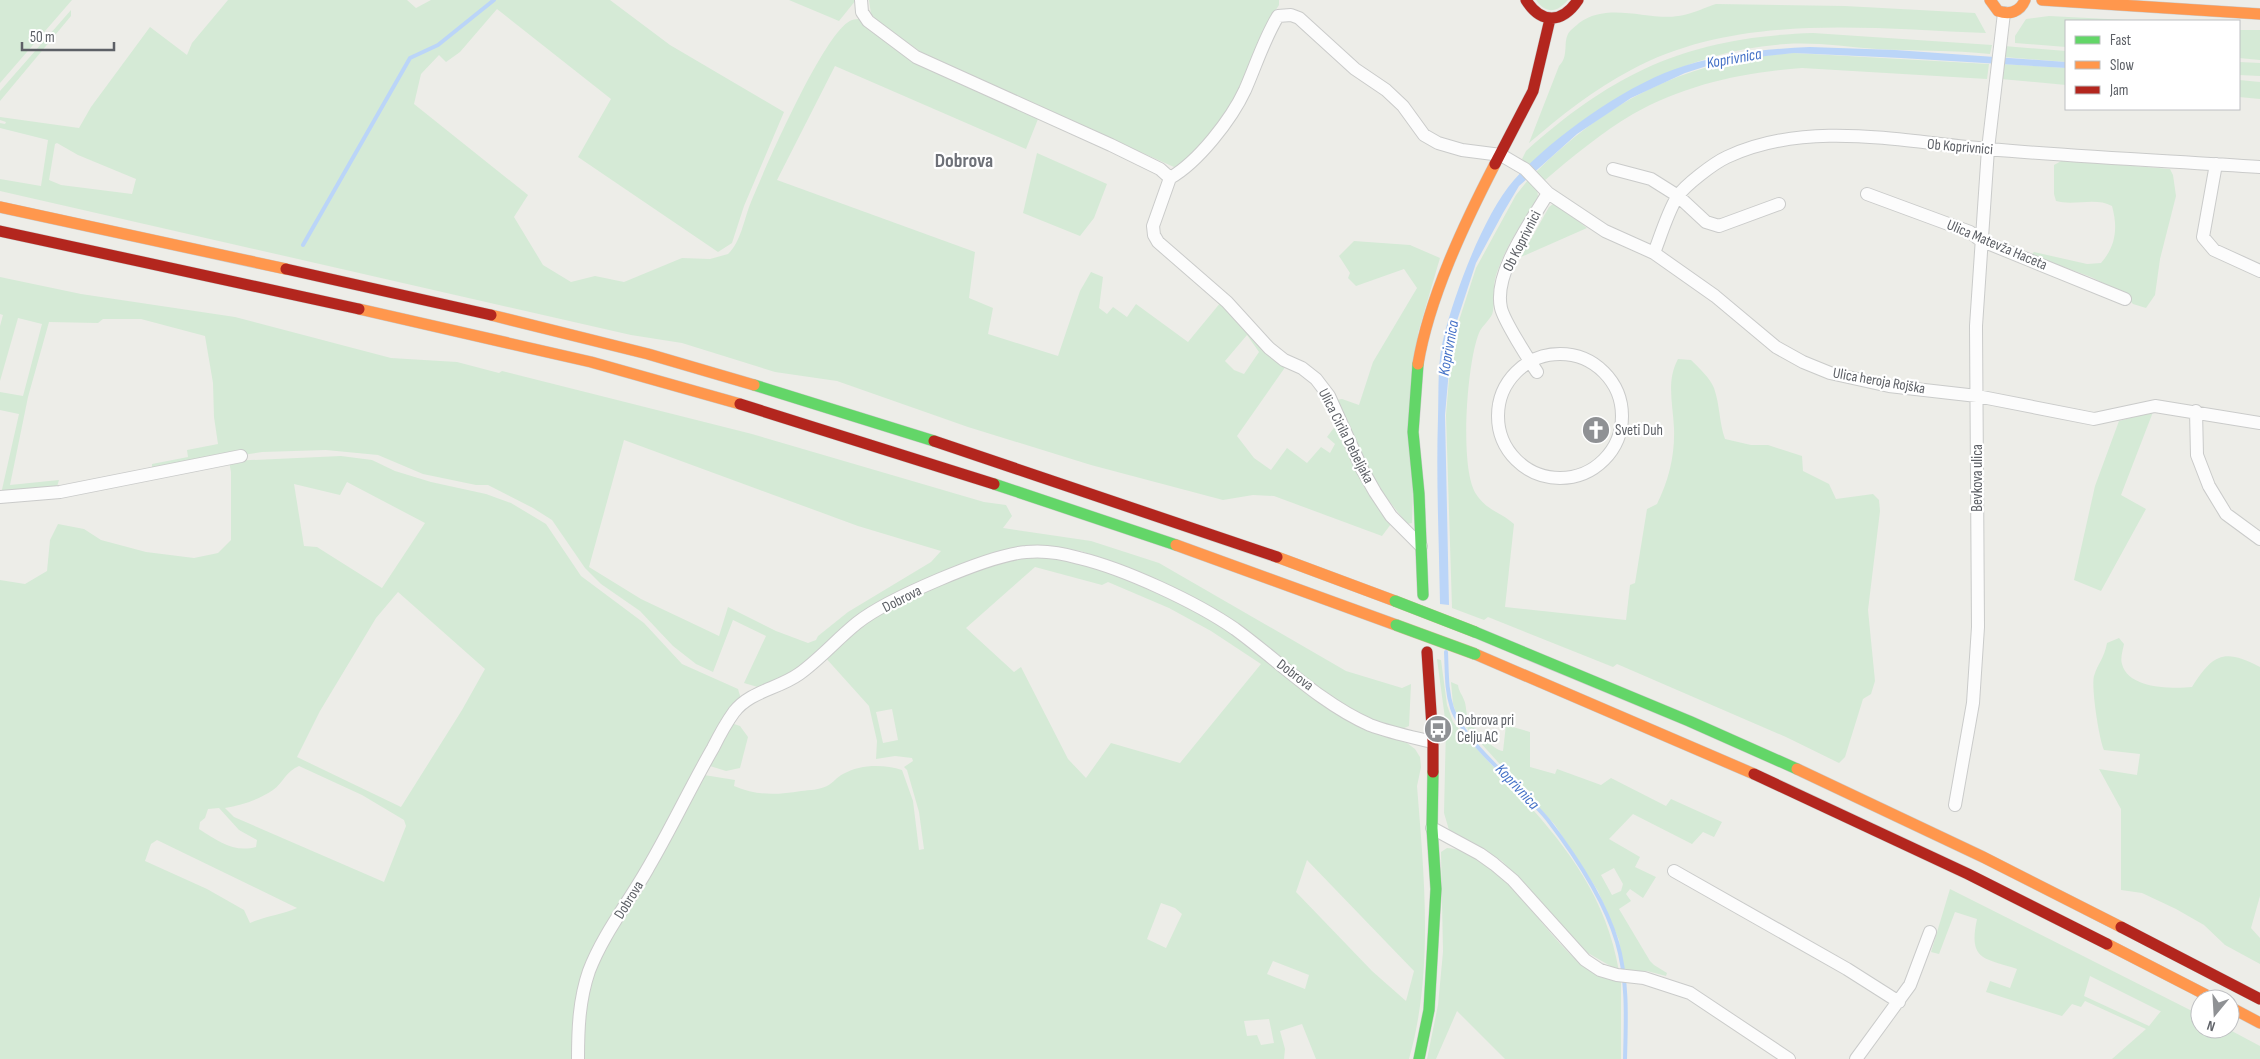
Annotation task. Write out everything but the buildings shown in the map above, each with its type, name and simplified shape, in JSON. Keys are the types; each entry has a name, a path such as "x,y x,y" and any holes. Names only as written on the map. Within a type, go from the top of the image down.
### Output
{"main road":[{"path":"1526,0 1535,13 1550,19 1567,15 1578,0"},
{"path":"1990,0 1994,7 2004,14 2015,12 2025,0"},
{"path":"2042,0 2260,14"},
{"path":"1423,595 1419,494 1413,432 1417,370 1424,329 1470,215 1533,91 1550,19"},
{"path":"0,207 496,316 601,341 775,390 1148,511 1304,565 1652,704 1814,776 2081,906 2260,998"},
{"path":"0,231 385,314 604,366 759,410 948,469 1296,586 1475,654 1804,796 1968,874 2194,989"},
{"path":"1419,1059 1429,1010 1434,954 1436,888 1432,828 1433,742 1427,652"},
{"path":"2240,1013 2260,1023"}],"street":[{"path":"861,0 862,12 868,21 916,57 1111,145 1160,169 1170,178 1191,164 1228,119 1245,90 1258,55 1274,23 1278,16 1284,15 1299,18 1355,69 1386,90 1403,106 1424,134 1438,143 1462,150 1501,154"},
{"name":"Bevkova ulica","path":"1955,805 1973,702 1978,627 1976,326 1980,240 1988,149 1999,42 2004,14"},
{"name":"Ob Koprivnici","path":"1654,253 1678,196 1690,184 1725,157 1778,140 1822,136 1860,137 1988,149 2260,167"},
{"name":"Ulica heroja Rojška","path":"1501,154 1526,169 1545,189 1605,231 1654,253 1715,296 1776,347 1803,362 1830,373 1889,386 1977,396 2094,419 2156,406 2196,411 2260,423"},
{"path":"2216,164 2204,237 2214,250 2260,272"},
{"path":"1613,169 1651,178 1678,196 1706,222 1719,226 1779,204"},
{"name":"Ulica Cirila Debeljaka","path":"1170,178 1159,208 1154,235 1158,242 1227,302 1269,348 1284,360 1302,368 1316,379 1337,411 1362,469 1375,492 1391,516 1420,546"},
{"name":"Ob Koprivnici","path":"1533,367 1501,308 1501,285 1511,256 1545,189"},
{"name":"Ulica Matevža Haceta","path":"1868,194 1970,232 1980,240 2125,299"},
{"path":"1553,354 1577,356 1599,368 1614,387 1622,410 1620,434 1608,456 1590,471 1566,478 1542,476 1520,465 1505,446 1497,423 1500,399 1511,377 1533,367 1553,354"},
{"path":"2196,411 2197,455 2209,486 2226,514 2260,539"},
{"path":"0,497 60,492 241,456"},
{"name":"Dobrova","path":"578,1059 578,1020 589,972 608,934 648,869 696,777 734,712 752,696 774,688 800,673 860,621 907,594 979,565 1024,552 1051,552 1107,566 1200,608 1217,618 1331,702 1369,724 1399,735 1433,742"},
{"path":"1432,828 1480,854 1513,880 1584,960 1600,970 1617,975 1644,978 1690,993 1789,1059"},
{"path":"1674,871 1847,969 1899,1002"},
{"path":"1856,1059 1910,985 1930,932"}],"green space":[{"path":"0,0 72,0 0,83"},
{"path":"228,0 407,0 416,8 431,0 610,0 670,45 784,112 744,206 732,243 718,252 578,157 611,99 497,9 460,52 446,62 439,55 421,74 414,104 528,195 514,217 543,265 571,282 595,276 624,282 682,258 710,259 728,254 739,237 768,162 812,73 840,29 852,20 860,19 978,91 1038,119 1026,149 835,66 777,180 975,252 969,298 993,308 988,334 1058,356 1080,291 1091,272 1103,277 1099,308 1107,314 1113,307 1127,317 1136,304 1188,342 1221,302 1286,366 1237,436 1254,458 1271,470 1287,448 1307,463 1321,447 1330,453 1335,444 1327,437 1336,425 1353,466 1368,493 1391,524 1382,536 1274,496 1253,495 1223,500 1091,465 968,427 837,381 775,372 682,343 631,335 0,191 0,179 41,186 48,140 0,128 0,123 5,124 6,122 0,120 0,117 79,128 91,107 150,27 187,55 192,43","holes":["57,143 78,155 136,179 132,194 61,185 49,180 55,144","1247,335 1259,352 1244,374 1234,370 1225,361"]},
{"path":"789,0 856,0 839,21"},
{"path":"869,0 1279,0 1279,5 1270,19 1241,88 1225,116 1180,166 1174,167 931,59 878,22 871,14"},
{"path":"1536,0 1568,0 1556,9 1548,10"},
{"path":"1716,4 1845,6 1975,13 1986,33 1897,29 1805,28 1715,39 1672,52 1631,70 1578,104 1529,143 1559,66 1564,58 1568,34 1579,23 1591,16 1617,12 1672,17 1692,13"},
{"path":"71,10 71,16 0,101 0,91"},
{"path":"2049,16 2127,20 2065,20 2065,47 2015,43 2015,36 2026,19"},
{"path":"2240,30 2260,30 2260,60 2240,58"},
{"path":"1813,33 1992,45 1990,54 1877,49 1820,44 1786,44 1749,48 1714,56 1680,68 1616,100 1585,120 1529,166 1522,159 1526,151 1559,123 1592,99 1624,79 1657,63 1692,51 1729,42 1769,36"},
{"path":"2004,46 2065,51 2065,62 2004,57"},
{"path":"1794,53 1989,64 1987,79 1802,68 1758,73 1715,82 1673,95 1633,114 1598,137 1544,181 1535,173 1592,124 1622,104 1653,88 1685,74 1720,64 1756,57"},
{"path":"2240,62 2260,63 2260,76 2240,75"},
{"path":"2003,64 2065,68 2065,85 2001,79"},
{"path":"2240,80 2260,82 2260,99 2240,97"},
{"path":"1037,153 1107,184 1094,218 1080,236 1023,213"},
{"path":"2063,160 2170,169 2173,175 2176,196 2160,259 2155,295 2146,308 2133,304 2123,293 2091,277 2031,255 2034,252 2087,264 2101,263 2113,243 2115,222 2112,206 2099,202 2070,203 2056,201 2054,194 2054,165"},
{"path":"1528,180 1537,188 1538,197 1512,240 1497,273 1494,284 1492,314 1479,333 1468,390 1466,439 1471,481 1480,500 1514,524 1505,607 1626,620 1630,585 1635,583 1647,509 1657,504 1668,477 1672,458 1674,428 1671,384 1674,367 1678,359 1691,360 1707,377 1714,388 1725,439 1751,445 1768,445 1802,456 1803,471 1829,484 1836,499 1873,494 1879,500 1880,511 1868,610 1875,681 1871,694 1863,699 1845,757 1839,763 1786,737 1617,664 1613,667 1488,617 1484,620 1452,608 1446,415 1452,342 1476,268 1516,195"},
{"path":"1553,204 1558,205 1587,228 1521,257 1549,207"},
{"path":"1354,241 1410,245 1440,258 1418,333 1412,523 1407,524 1376,484 1335,400 1342,399 1359,405 1373,362 1417,288 1404,269 1356,286 1348,278 1350,273 1339,256"},
{"path":"0,277 81,294 235,317 391,358 457,362 499,373 502,371 752,434 984,502 1006,505 1012,516 1003,528 1091,541 1159,563 1346,671 1402,688 1411,684 1409,726 1402,729 1395,728 1366,717 1330,696 1244,630 1099,558 1081,551 1046,546 875,607 803,665 761,688 744,683 766,636 733,620 713,672 696,664 673,646 640,611 601,584 585,568 552,520 488,485 476,485 423,474 378,455 326,450 262,452 152,469 152,464 188,457 187,450 218,444 214,417 213,383 205,336 141,319 103,319 98,323 49,322 28,397 10,485 59,480 56,490 1,494 19,414 0,410 0,392 23,396 42,324 18,318 0,381 0,326 3,315 0,314","holes":["624,440 858,526 941,551 931,562 848,612 818,636 816,640 808,643 776,631 728,607 719,636 641,599 589,567"]},
{"path":"2153,412 2121,495 2146,509 2101,591 2074,580 2095,486 2119,421"},
{"path":"341,456 372,460 395,471 431,482 486,494 511,503 546,524 581,576 644,623 682,664 738,689 741,699 731,723 740,726 748,737 740,768 726,771 710,766 700,771 646,882 704,775 735,780 734,786 751,792 775,794 821,788 829,785 843,774 857,768 880,766 902,770 913,801 919,850 924,849 919,812 907,770 904,767 913,761 912,758 895,756 876,759 877,741 869,706 824,656 873,615 966,573 1013,558 1055,557 1102,569 1183,605 1220,626 1366,728 1407,743 1415,749 1420,757 1421,767 1417,786 1424,888 1424,957 1422,992 1417,1026 1409,1059 1316,1059 1302,1024 1280,1031 1285,1049 1284,1059 0,1059 0,580 25,584 47,571 50,540 58,524 84,529 101,540 146,552 194,558 218,553 231,540 231,472 229,461","holes":["347,482 425,523 382,588 317,547 304,546 294,484 340,495","1035,567 1102,585 1108,582 1169,608 1211,631 1261,664 1180,763 1111,743 1086,778 1068,759 1021,667 1014,672 966,628","398,592 485,669 462,710 401,807 297,757 320,711 376,618","892,709 898,740 883,743 876,712","299,766 362,795 404,820 406,826 384,882 234,817 225,808 262,797 276,787 288,774","219,808 239,830 257,840 256,847 240,848 226,845 199,829 200,822 205,818 208,809","157,840 297,908 250,923 244,910 207,889 145,861 151,844","1307,860 1414,971 1406,1001 1372,971 1296,892","1161,903 1175,908 1182,914 1166,948 1147,939","1273,961 1309,975 1305,989 1267,974","1269,1019 1274,1043 1261,1045 1257,1035 1247,1036 1244,1021"]},
{"path":"2119,638 2124,644 2121,662 2126,672 2142,683 2152,686 2192,687 2206,667 2213,661 2228,656 2237,657 2260,667 2260,896 2251,928 2260,938 2260,964 2225,945 2204,925 2176,909 2142,893 2121,890 2121,809 2099,769 2137,775 2140,754 2104,750 2096,713 2093,682 2107,643"},
{"path":"1437,659 1441,660 1447,705 1453,722 1530,807 1576,865 1595,897 1609,932 1619,971 1588,953 1502,861 1449,830 1444,813 1446,726"},
{"path":"1451,682 1458,685 1471,723 1484,738 1499,750 1503,751 1506,725 1530,732 1530,767 1555,774 1557,769 1601,785 1611,778 1666,806 1671,799 1722,822 1714,837 1703,832 1692,844 1633,814 1609,839 1640,857 1635,867 1656,877 1643,898 1630,889 1626,894 1631,901 1619,909 1650,961 1667,973 1666,976 1647,971 1624,972 1619,940 1598,891 1555,825 1458,718 1453,704","holes":["1614,868 1623,884 1621,891 1612,895 1601,875"]},
{"path":"1447,848 1465,852 1483,862 1501,877 1565,949 1579,962 1593,970 1621,979 1621,1059 1505,1059 1457,1011 1436,1059 1427,1059 1438,1005 1443,952 1441,852"},
{"path":"1950,889 2190,1010 2190,1039 2240,1039 2240,1035 2260,1046 2260,1059 2112,1059 2146,1029 2085,1001 2081,1007 2072,1004 2062,1016 1986,992 1990,981 2010,988 2017,969 1981,956 1975,943 1977,919 1955,912 1939,954 1931,952","holes":["2090,976 2161,1011 2149,1026 2084,996"]}],"water":[{"path":"1810,47 1895,50 2065,62 2065,68 1794,53 1766,56 1710,65 1685,73 1631,98 1577,134 1519,186 1476,263 1452,336 1445,415 1449,605 1440,604 1437,440 1440,356 1449,318 1463,276 1492,213 1514,180 1530,164 1570,130 1616,98 1663,74 1684,66 1715,58 1762,50"}],"waterway":[{"path":"303,245 410,58 438,45 494,0"},
{"name":"Koprivnica","path":"1446,652 1449,694 1452,708 1459,722 1481,751 1548,820 1578,863 1605,910 1617,942 1623,970 1626,1000 1625,1059"}],"traffic: fast":[{"path":"1418,364 1413,432 1419,494 1423,595"},
{"path":"754,385 934,441"},
{"path":"994,484 1176,545"},
{"path":"1395,601 1475,632"},
{"path":"1396,625 1475,654"},
{"path":"1475,632 1689,721 1797,769"},
{"path":"1419,1059 1429,1010 1436,889 1432,828 1433,772"}],"traffic: slow":[{"path":"1990,0 1998,11 2007,13 2017,10 2025,0"},
{"path":"2042,0 2260,14"},
{"path":"1418,364 1430,313 1449,262 1471,211 1495,164"},
{"path":"0,207 286,269"},
{"path":"359,309 591,362 740,404"},
{"path":"491,315 648,354 754,385"},
{"path":"1176,545 1396,625"},
{"path":"1277,557 1395,601"},
{"path":"1475,654 1754,774"},
{"path":"1797,769 1983,857 2121,927"},
{"path":"2107,944 2195,989"},
{"path":"2240,1012 2260,1023"}],"traffic: jam":[{"path":"1526,0 1538,13 1552,18 1565,13 1578,0"},
{"path":"1495,164 1533,91 1550,19"},
{"path":"0,231 359,309"},
{"path":"286,269 491,315"},
{"path":"740,404 994,484"},
{"path":"934,441 1277,557"},
{"path":"1427,652 1433,772"},
{"path":"1754,774 1968,874 2107,944"},
{"path":"2121,927 2260,999"}],"place":[{"name":"Sveti Duh","path":"1596,430"},
{"name":"Dobrova pri Celju AC","path":"1438,729"}],"district":[{"name":"Dobrova","path":"964,161"}]}
